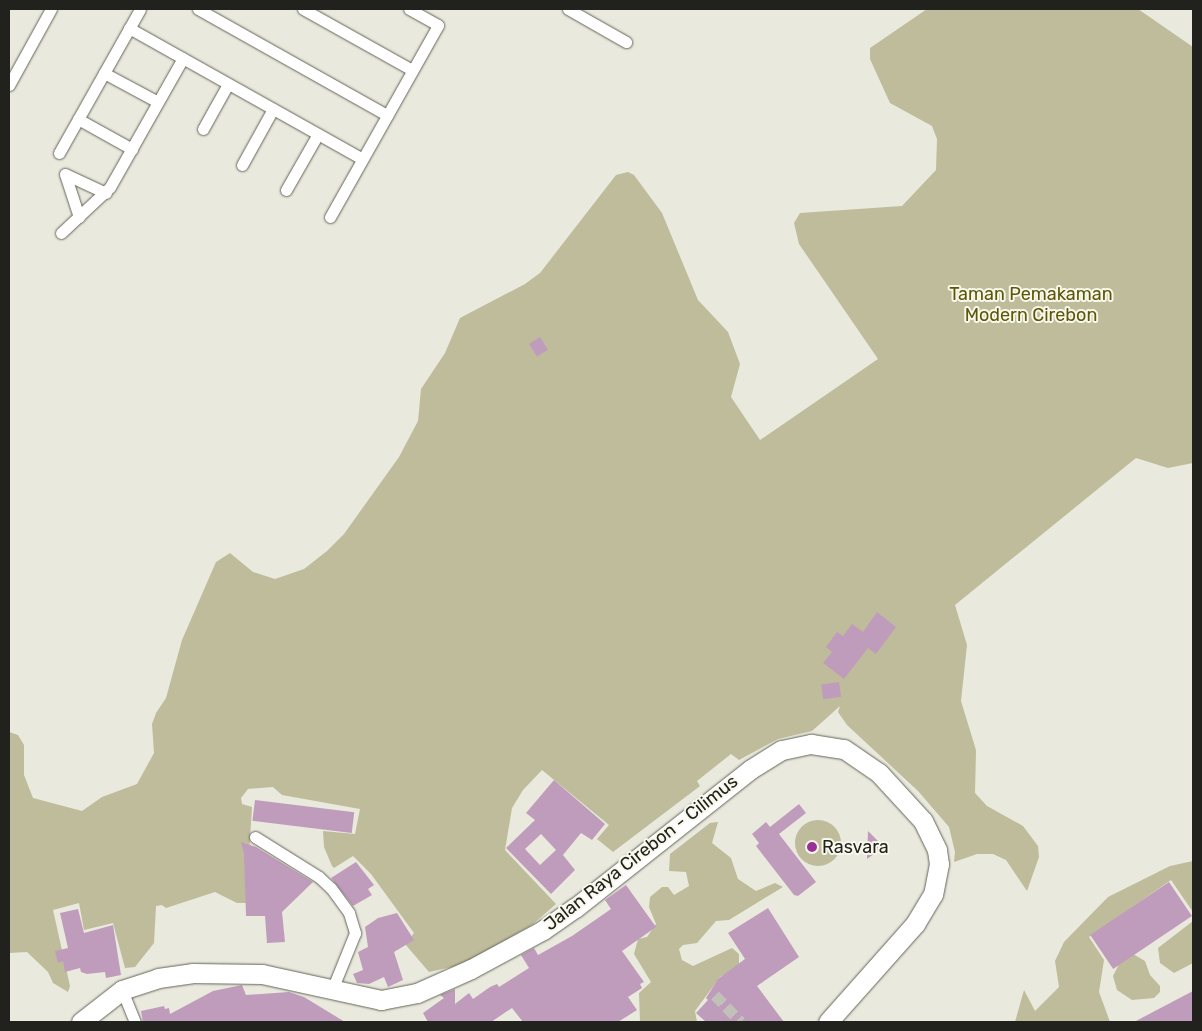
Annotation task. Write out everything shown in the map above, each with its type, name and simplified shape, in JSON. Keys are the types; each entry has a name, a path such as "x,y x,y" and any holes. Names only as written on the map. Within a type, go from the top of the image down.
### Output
{"highway":[{"name":"Jalan Raya Cirebon - Cilimus","path":"81,1022 122,990 171,976 216,972 281,977 381,1000 417,993 470,970 575,908 751,769 782,750 801,745 828,745 844,749 860,758 899,794 932,836 939,864 933,894 915,924 828,1022"}],"street":[{"path":"9,85 51,9"},
{"path":"59,153 140,9"},
{"path":"198,9 387,115"},
{"path":"303,9 412,70"},
{"path":"330,217 438,25 409,9"},
{"path":"568,9 626,42"},
{"path":"129,28 362,159"},
{"path":"61,233 106,193 182,58"},
{"path":"104,72 158,102"},
{"path":"203,129 228,84"},
{"path":"242,165 273,109"},
{"path":"78,119 132,149"},
{"path":"286,190 318,134"},
{"path":"79,218 65,174 106,193"},
{"path":"255,837 319,877 331,888 349,913 355,933 332,990"},
{"path":"122,990 135,1022"}],"green space":[{"name":"Taman Pemakaman Modern Cirebon","path":"927,9 1138,9 1193,47 1193,463 1168,468 1136,458 955,605 967,645 961,701 976,750 975,793 987,806 1023,826 1038,846 1039,857 1027,891 1006,860 993,854 977,854 954,862 955,852 949,827 918,791 847,725 838,712 840,706 812,731 778,739 739,760 731,754 697,781 700,786 613,852 597,839 609,825 542,770 523,790 512,808 505,850 556,904 532,925 461,965 429,972 405,944 414,933 371,874 353,856 334,868 332,866 324,847 323,831 355,834 360,809 282,795 273,787 248,789 241,798 242,804 252,807 246,903 237,903 215,892 166,908 162,905 156,906 154,943 135,967 125,968 113,923 84,930 79,903 53,910 70,986 68,992 53,983 48,972 27,952 9,953 9,732 18,735 24,745 24,775 33,798 82,811 102,797 137,784 154,753 152,724 156,713 166,698 182,640 216,562 230,553 253,572 275,579 304,569 327,551 344,534 399,457 418,421 421,389 445,353 460,318 525,284 540,273 616,175 628,172 634,175 662,213 698,300 728,332 740,364 731,397 760,440 878,359 799,244 794,223 800,213 902,206 936,170 937,139 932,126 890,103 870,59 870,48"},
{"path":"823,820 835,826 840,834 840,852 835,860 827,865 813,866 801,860 796,852 795,838 801,826 809,821"},
{"path":"718,822 712,843 731,858 738,879 756,891 775,883 783,887 729,920 716,921 697,943 683,945 679,949 682,960 693,966 732,948 739,954 739,968 720,977 695,1011 697,1022 640,1022 639,993 651,982 634,954 638,939 647,937 656,924 649,907 650,897 662,887 668,887 674,895 689,886 686,872 669,871 670,854 710,823"},
{"path":"1193,861 1193,912 1171,880 1089,937 1104,960 1099,992 1110,1022 1015,1022 1024,990 1035,1011 1059,987 1055,961 1064,942 1108,897 1170,866"},
{"path":"1193,921 1193,963 1174,973 1160,963 1158,948"},
{"path":"1133,954 1145,961 1150,975 1160,986 1160,992 1154,998 1132,1000 1117,990 1113,976 1119,964"}],"building":[{"path":"540,337 548,350 537,357 529,344"},
{"path":"877,612 896,627 876,654 868,648 844,679 823,663 832,652 826,647 837,632 843,636 852,624 863,632"},
{"path":"839,682 841,697 823,699 821,685"},
{"path":"554,780 605,824 592,840 581,833 563,855 575,870 551,894 506,848 535,820 526,813","holes":["541,834 556,850 540,865 525,849"]},
{"path":"255,800 354,812 352,833 252,821"},
{"path":"799,804 806,813 779,834 816,882 798,896 794,895 756,846 759,843 752,834 766,822 770,827"},
{"path":"868,831 879,842 878,851 867,859"},
{"path":"241,842 256,847 313,882 282,912 285,942 267,943 265,916 246,916 244,854"},
{"path":"356,862 374,885 368,889 372,895 353,906 331,878"},
{"path":"1169,882 1192,916 1113,969 1090,935"},
{"path":"626,885 656,927 622,951 644,982 640,984 642,988 628,997 637,1010 618,1022 523,1022 512,1008 491,1022 428,1022 423,1013 444,998 440,995 455,989 455,1004 469,993 473,999 490,987 497,984 499,987 529,968 521,955 534,948 538,955 572,936 611,909 605,900"},
{"path":"768,908 799,957 757,986 784,1022 706,1022 696,1013 708,1000 706,998 718,979 745,959 728,933"},
{"path":"78,909 84,933 113,925 121,975 106,978 105,972 87,974 81,972 80,968 65,972 63,961 58,963 55,951 68,948 60,913"},
{"path":"397,913 414,940 394,952 403,980 388,987 384,977 369,984 357,983 353,974 363,970 358,952 368,947 365,927 378,918"},
{"path":"242,985 246,995 289,992 304,997 345,1022 143,1022 141,1011 164,1006 165,1009 169,1008 170,1014 213,991"},
{"path":"1193,991 1193,1022 1134,1022"}],"tunnel":[{"path":"715,995 741,1022"}],"place":[{"name":"Rasvara","path":"812,847"}]}
